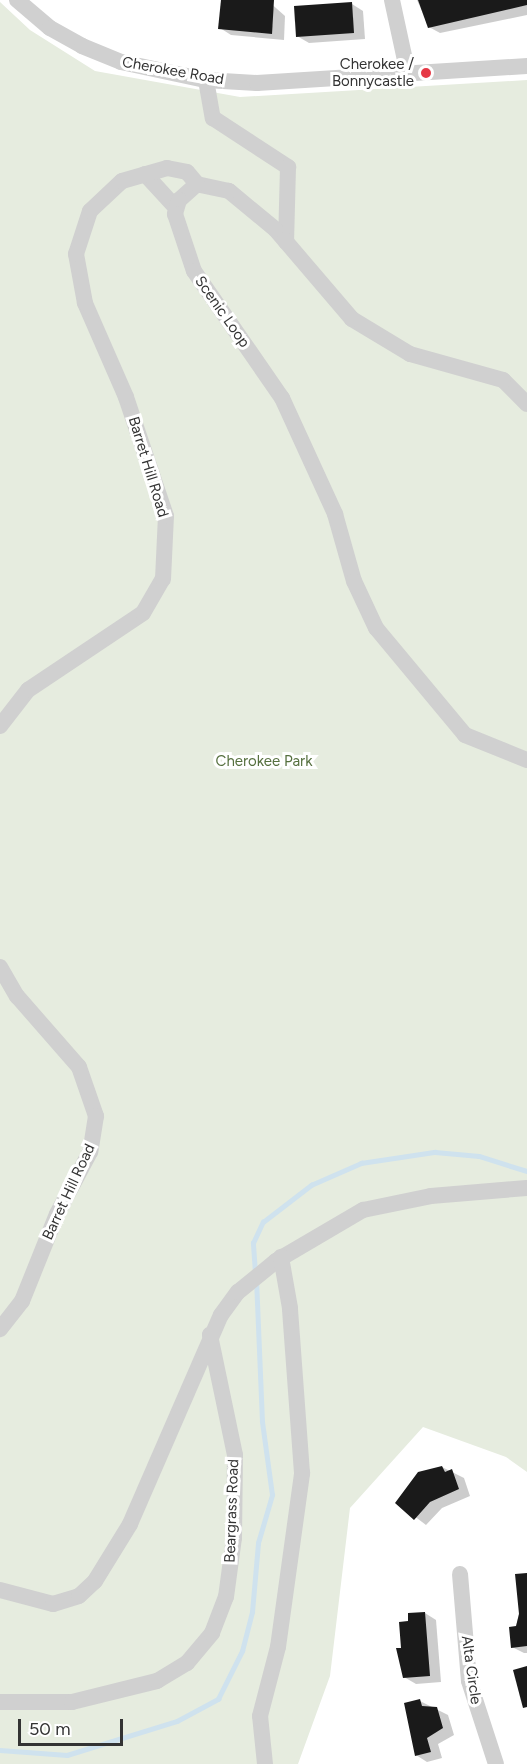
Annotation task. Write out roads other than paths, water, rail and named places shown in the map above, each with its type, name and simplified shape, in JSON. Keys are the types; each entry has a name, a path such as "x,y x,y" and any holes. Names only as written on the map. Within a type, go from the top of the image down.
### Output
{"street":[{"name":"Cherokee Road","path":"17,0 50,28 82,46 122,62 206,80 257,83 527,66"},
{"path":"392,0 408,74"},
{"path":"206,80 213,118 286,165 289,201 286,242"},
{"name":"Barret Hill Road","path":"0,726 28,690 143,613 163,579 168,543 163,507 76,268 78,240 90,211 110,189 145,174 167,168 187,172 197,184"},
{"path":"145,174 176,208 186,188 197,184 229,191 258,213 286,242 352,319 410,354 503,380 527,404"},
{"path":"258,213 289,201"},
{"name":"Scenic Loop","path":"176,208 194,271 282,398 335,514 354,581 376,628 465,735 527,760"},
{"name":"Barret Hill Road","path":"0,967 17,996 79,1067 96,1116 90,1152 57,1214 22,1301 0,1329"},
{"path":"0,1590 53,1604 79,1596 95,1581 134,1517 210,1334 238,1292 278,1259 363,1210 431,1196 525,1188"},
{"path":"265,1764 260,1716 278,1647 302,1473 290,1308 278,1259"},
{"name":"Beargrass Road","path":"0,1702 72,1702 157,1681 188,1663 212,1633 226,1597 232,1550 235,1455 210,1334"},
{"name":"Alta Circle","path":"460,1574 470,1681 496,1764"}],"waterway":[{"path":"255,1273 253,1243 263,1222 311,1185 361,1163 435,1152 479,1156 527,1171"},
{"path":"0,1750 67,1755 177,1721 218,1699 242,1651 252,1612 258,1543 272,1495 262,1422 256,1281"}],"place":[{"name":"Cherokee / Bonnycastle","path":"426,73"}],"park label":[{"name":"Cherokee Park","path":"264,762"}]}
